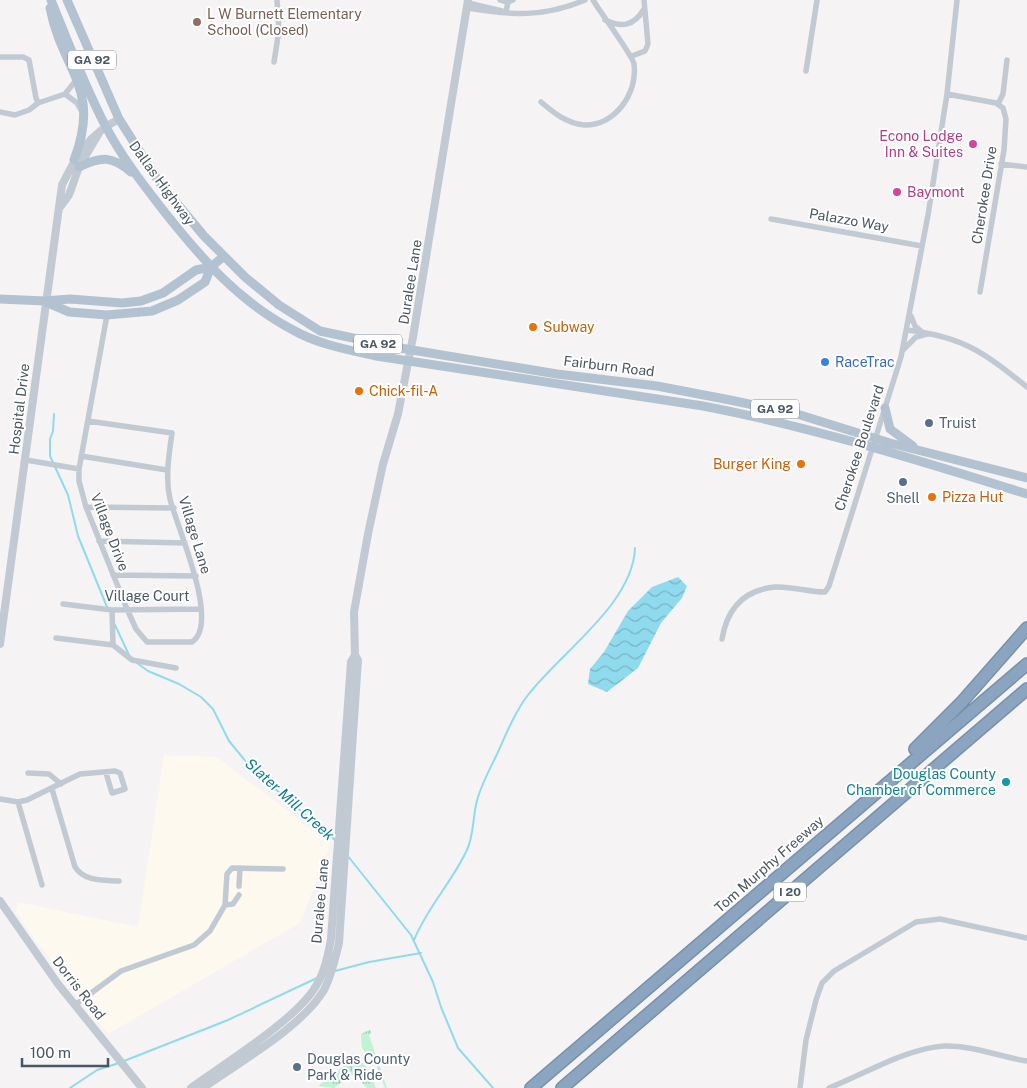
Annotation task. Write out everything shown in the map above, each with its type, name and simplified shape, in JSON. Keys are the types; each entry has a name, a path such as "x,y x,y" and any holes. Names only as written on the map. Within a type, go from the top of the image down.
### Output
{"highway":[{"path":"862,804 961,703 1027,628"},
{"name":"Tom Murphy Freeway","path":"531,1088 1027,664"},
{"name":"I 20","path":"562,1088 1024,692"}],"main road":[{"path":"49,0 53,22 77,79 84,104 82,138 77,164 96,159 111,160 121,163 136,175"},
{"name":"Dallas Highway","path":"49,0 106,126 136,175 211,267"},
{"name":"Dallas Highway","path":"66,0 119,119 159,182 224,256"},
{"path":"45,301 69,312 129,315 152,311 178,300 205,282 211,267 224,256"},
{"name":"Fairburn Road","path":"224,256 265,295 320,331 411,350 673,389 797,414 919,450 1027,478"},
{"path":"0,299 45,301 70,299 122,303 141,301 163,293 196,270 211,267"},
{"name":"Fairburn Road","path":"211,267 241,296 294,331 353,351 703,406 793,426 1027,494"},
{"path":"885,408 890,429 919,450"}],"street":[{"path":"274,62 279,30 277,0"},
{"path":"500,0 511,1 506,12"},
{"path":"468,4 522,14 548,13 585,0"},
{"path":"541,102 567,121 586,125 607,120 620,109 631,92 634,78 632,56 605,20 593,0"},
{"path":"632,56 645,51 648,44 644,0"},
{"path":"806,71 817,0"},
{"name":"Cherokee Boulevard","path":"722,639 731,608 742,599 761,590 776,587 825,592 829,586 874,437 903,350 947,94 957,0"},
{"name":"Duralee Lane","path":"203,1088 300,1018 324,988 335,963 339,943 358,660 355,655 354,612 381,474 398,414 409,361 468,4"},
{"path":"605,20 617,25 630,24 638,18 644,8"},
{"path":"0,57 23,57 30,60 38,103"},
{"path":"947,94 998,104 1003,94 1007,60"},
{"path":"0,112 18,115 38,103 65,94 77,79"},
{"path":"65,94 77,103 84,116"},
{"name":"Cherokee Drive","path":"980,292 1001,164 1006,118 1003,108 998,104"},
{"name":"Hospital Drive","path":"0,644 26,460 45,301 61,206 62,185 77,164 88,140 119,119"},
{"path":"1001,164 1027,167"},
{"name":"Palazzo Way","path":"771,219 922,246"},
{"path":"910,314 915,326 922,332"},
{"name":"Village Drive","path":"107,315 79,469 79,481 86,507 136,629 147,642 192,642 197,639"},
{"path":"907,330 934,333 973,346 1027,387"},
{"path":"903,350 916,337 934,333"},
{"name":"Village Lane","path":"88,421 172,434 166,470 170,500 196,576 201,609 200,634 197,639"},
{"path":"81,456 166,470"},
{"path":"26,460 79,469"},
{"path":"86,507 174,508"},
{"path":"100,541 185,543"},
{"path":"113,575 196,576"},
{"name":"Village Court","path":"63,604 112,610 201,609"},
{"path":"112,610 113,646"},
{"path":"56,638 113,646 132,660 176,668"},
{"name":"Duralee Lane","path":"191,1088 289,1016 313,992 327,963 331,939 351,662 355,655"},
{"path":"28,773 49,774 61,784"},
{"path":"0,799 18,802 52,789 80,774 106,773"},
{"path":"52,789 79,873 94,879 119,881"},
{"path":"18,802 42,885"},
{"path":"75,1005 121,971 194,945 210,931 224,905 227,874 232,868 284,869"},
{"path":"239,886 240,868"},
{"path":"224,905 233,904 239,895"},
{"name":"Dorris Road","path":"0,901 75,1005 142,1088"},
{"path":"800,1088 806,1040 816,1000 822,983 834,971 916,922 940,919 990,928 1027,938"},
{"path":"829,1088 910,1054 945,1046 967,1048 1027,1061"}],"shaded area":[{"path":"164,755 217,757 331,844 300,923 108,1034 33,937 16,912 18,902 138,927"}],"green space":[{"path":"369,1030 372,1032 369,1035 387,1088 385,1088 377,1066 362,1048 361,1034"},
{"path":"357,1057 368,1069 376,1088 367,1088 354,1074 334,1088 318,1086 353,1058"}],"water":[{"path":"678,577 687,586 682,598 661,623 638,668 607,692 588,684 590,669 604,652 628,611 652,587"}],"waterway":[{"name":"Slater Mill Creek","path":"54,414 53,431 50,439 50,456 68,495 78,536 107,607"},
{"path":"414,940 419,928 466,852 471,839 476,804 480,791 519,708 542,679 609,608 622,589 631,569 635,548"},
{"name":"Slater Mill Creek","path":"115,625 129,655"},
{"name":"Slater Mill Creek","path":"137,663 148,671 179,684 201,697 213,709 229,741 252,769 335,840"},
{"name":"Slater Mill Creek","path":"347,855 411,935 433,982 458,1048 493,1088"},
{"path":"335,971 369,962 421,953"},
{"path":"124,1061 228,1020 317,978"},
{"path":"70,1088 97,1070 119,1063"}],"place":[{"name":"L W Burnett Elementary School (Closed)","path":"197,22"},
{"name":"Econo Lodge Inn & Suites","path":"973,144"},
{"name":"Baymont","path":"897,192"},
{"name":"Subway","path":"533,327"},
{"name":"RaceTrac","path":"825,362"},
{"name":"Chick-fil-A","path":"359,391"},
{"name":"Truist","path":"929,423"},
{"name":"Burger King","path":"801,464"},
{"name":"Shell","path":"903,482"},
{"name":"Pizza Hut","path":"932,497"},
{"name":"Douglas County Chamber of Commerce","path":"1006,782"},
{"name":"Douglas County Park & Ride","path":"297,1067"}]}
